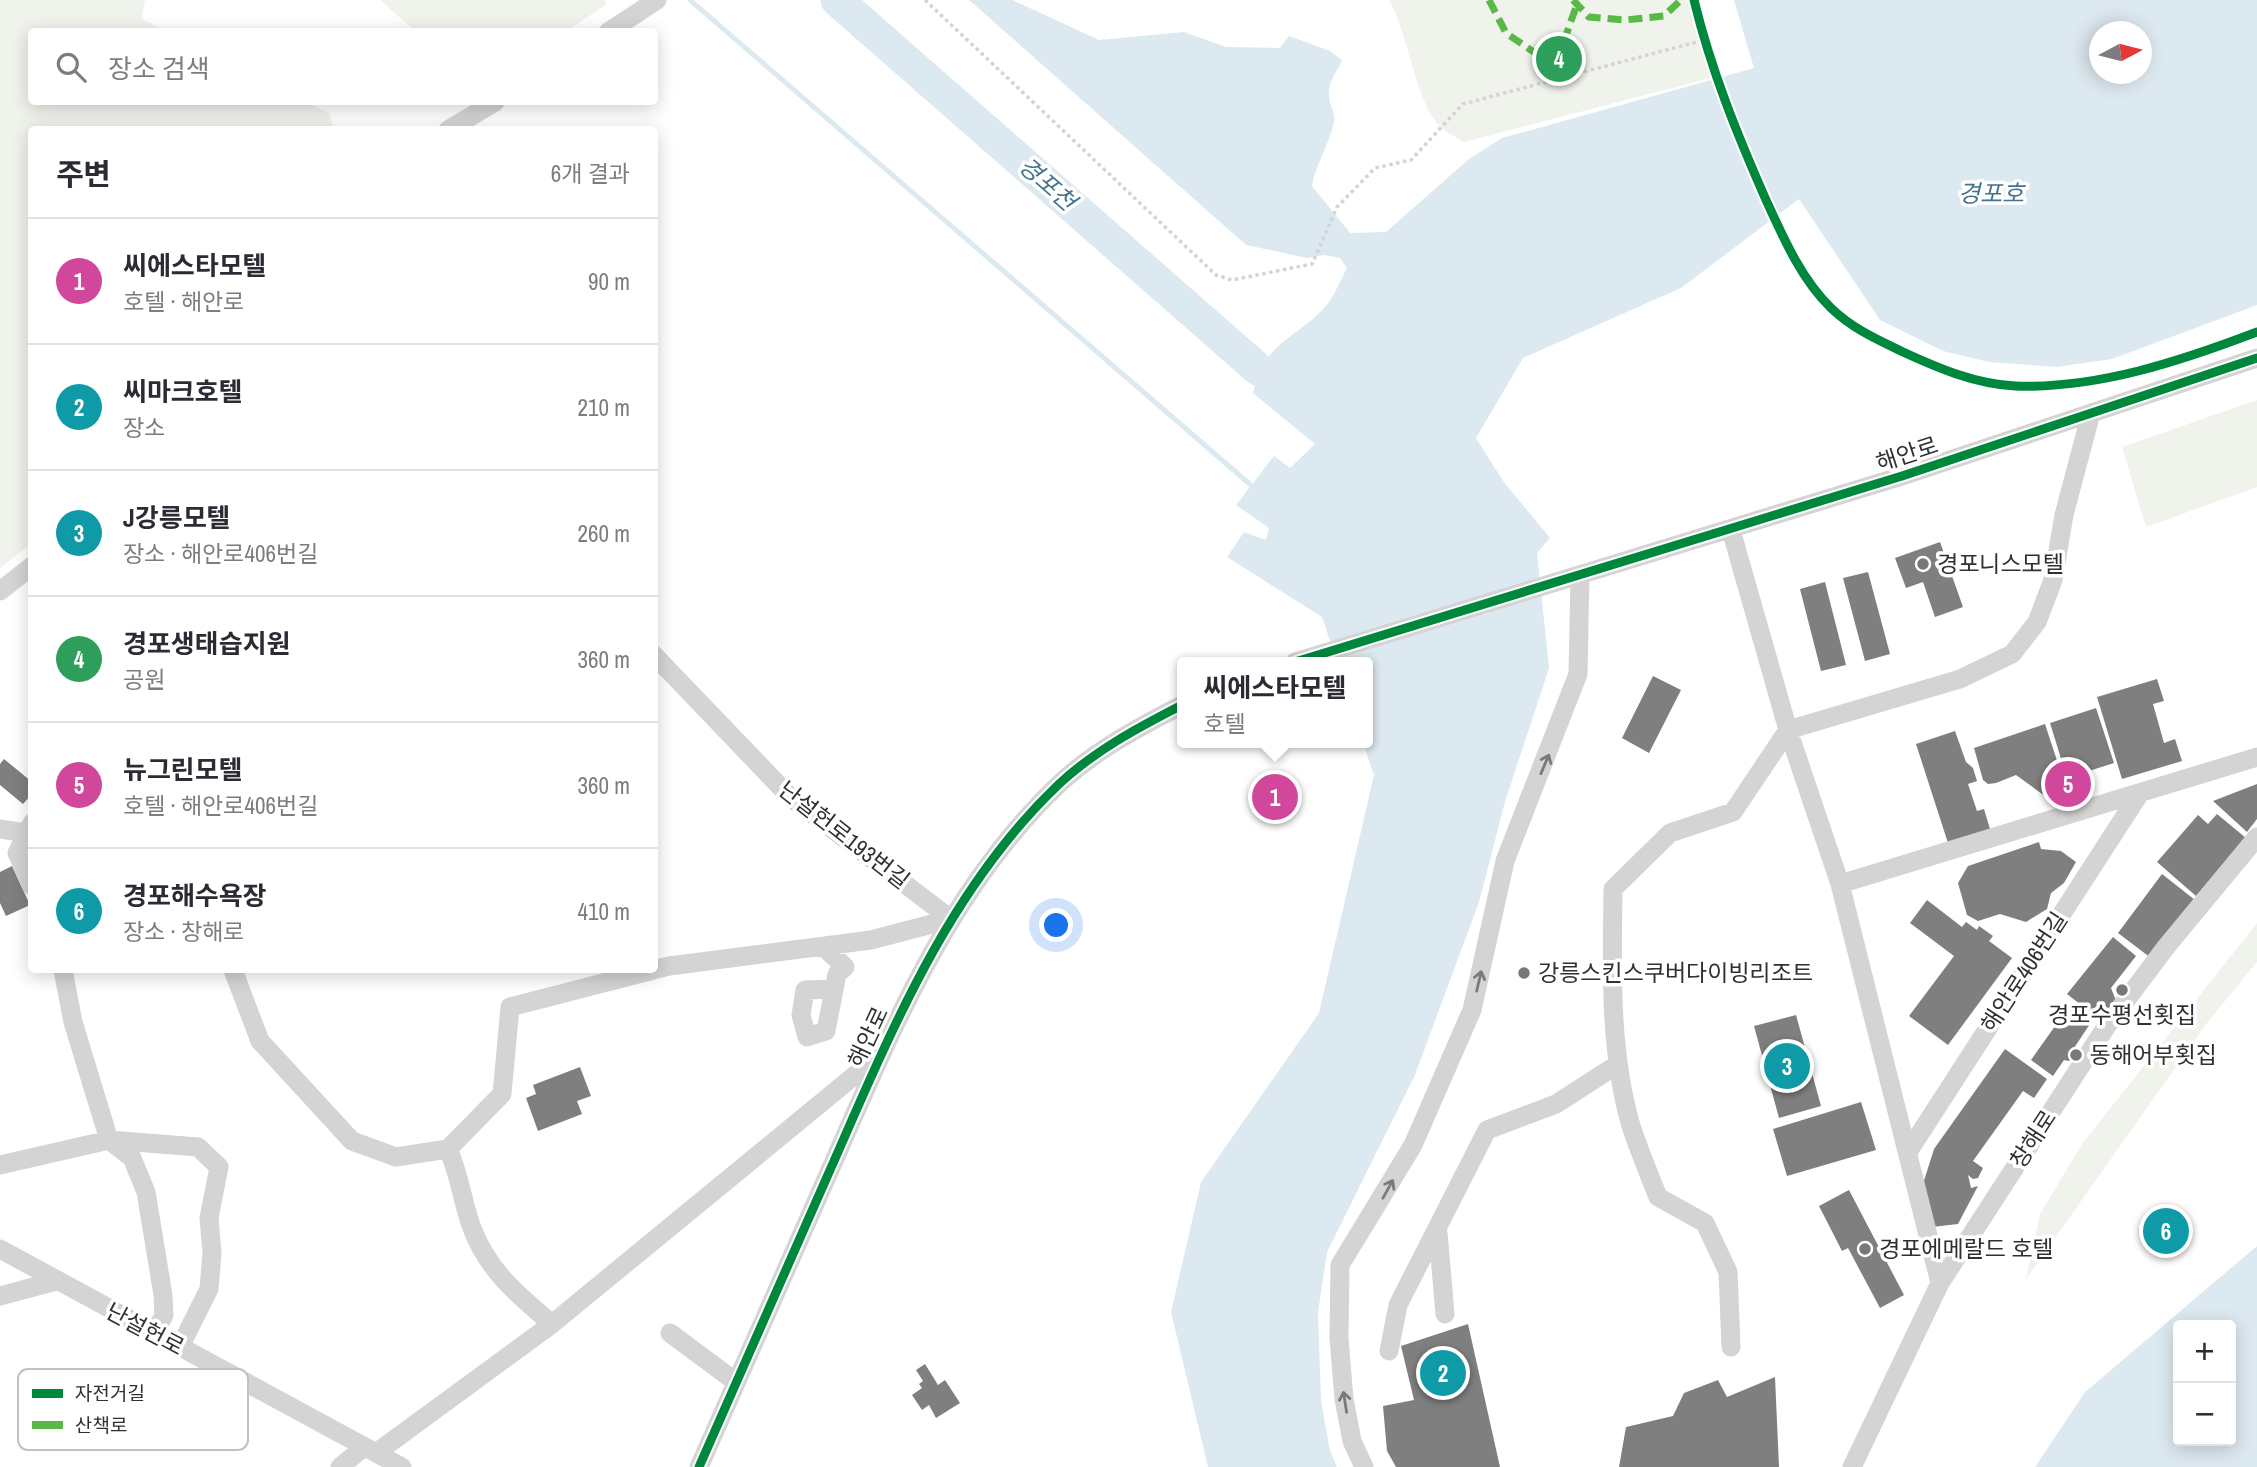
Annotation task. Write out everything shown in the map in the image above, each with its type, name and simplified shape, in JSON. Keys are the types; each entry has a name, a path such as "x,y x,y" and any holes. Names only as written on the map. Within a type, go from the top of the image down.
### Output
{"street":[{"path":"614,28 657,0"},
{"path":"455,126 490,105"},
{"name":"해안로","path":"1310,657 1731,530 2257,358"},
{"path":"1731,1347 1728,1272 1705,1223 1658,1197 1632,1126 1618,1064 1612,983 1613,889 1670,833 1733,812 1788,730 1960,679 2012,654 2037,622 2053,580 2064,515 2091,413"},
{"path":"1731,530 1788,730 1840,884 1940,1283"},
{"path":"0,591 28,569"},
{"path":"1364,1467 1352,1441 1344,1399 1339,1338 1340,1265 1413,1144 1472,1010 1505,861 1578,674 1573,577"},
{"name":"난설헌로193번길","path":"658,659 791,798 951,919"},
{"name":"해안로","path":"699,1467 881,1054 923,966 951,919 996,855 1060,783 1135,729 1177,708"},
{"path":"1840,884 2257,757"},
{"name":"해안로406번길","path":"1908,1152 2140,793"},
{"path":"0,828 28,828 17,853 28,877"},
{"name":"창해로","path":"1852,1467 1940,1283 2106,1027 2166,947 2257,837"},
{"path":"658,969 825,948 871,940 951,919"},
{"path":"825,948 845,967 837,974 834,989"},
{"path":"64,973 74,1022 109,1140 132,1157 146,1192 163,1295 164,1315 155,1333"},
{"path":"234,973 260,1041 352,1141 396,1157 449,1149 502,1094 510,1007 642,973"},
{"path":"340,1467 370,1450 552,1324 881,1054"},
{"path":"1389,1351 1398,1305 1438,1232 1487,1130 1556,1104 1618,1064"},
{"path":"0,1164 109,1140 198,1147 219,1167 209,1218 212,1253 209,1289 180,1347"},
{"path":"449,1149 459,1173 472,1229 503,1282 552,1324"},
{"path":"1438,1232 1445,1314"},
{"name":"난설헌로","path":"0,1249 221,1369"},
{"path":"0,1296 56,1281"},
{"path":"670,1333 737,1382"},
{"name":"난설헌로","path":"248,1384 402,1467"}],"path":[{"path":"925,0 1094,163 1216,275 1232,280 1312,264 1337,207 1375,168 1411,160 1464,104 1704,40"},
{"path":"1701,27 1707,51"}],"shaded area":[{"path":"0,0 145,0 142,19 160,28 28,28 28,105 312,105 329,113 333,126 28,126 28,546 0,568"},
{"path":"380,0 604,0 607,4 571,28 412,28"},
{"path":"1389,0 1696,0 1711,78 1464,142 1443,129 1432,117"},
{"path":"2257,400 2257,487 2146,527 2122,447"},
{"path":"2257,923 2257,962 2207,1023 2026,1279 2040,1214 2082,1144"}],"water":[{"name":"경포호","path":"969,0 1012,0 1099,40 1184,32 1226,47 1280,48 1289,36 1330,51 1342,60 1329,90 1334,122 1312,186 1350,233 1386,232 1469,159 1502,138 1754,68 1734,0 2257,0 2257,305 2112,359 2056,367 1989,362 1943,351 1880,320 1799,199 1681,288 1523,358 1476,438 1503,481 1550,538 1537,553 1549,668 1505,802 1479,902 1415,1075 1327,1252 1318,1313 1321,1401 1330,1451 1337,1467 1208,1467 1171,1312 1201,1182 1319,1013 1374,775 1365,748 1373,748 1373,657 1335,657 1322,617 1227,557 1244,532 1266,540 1269,528 1236,505 1274,456 1290,468 1315,444 1253,393 1258,375 1274,350 1318,314 1336,290 1347,268 1340,258 1324,255 1307,258 1246,245"},
{"path":"2257,1246 2257,1467 2035,1467 2085,1392"}],"building":[{"path":"1940,542 1963,607 1935,617 1923,582 1906,588 1895,558"},
{"path":"1868,572 1890,654 1865,661 1843,578"},
{"path":"1825,582 1846,665 1821,671 1800,589"},
{"path":"1653,676 1681,690 1649,753 1622,738"},
{"path":"2157,679 2164,701 2153,704 2164,743 2175,739 2182,761 2122,779 2097,697"},
{"path":"2096,708 2114,763 2067,778 2050,723"},
{"path":"2045,724 2064,782 2064,791 2060,795 2049,799 2016,775 1996,783 1988,784 1983,780 1974,748"},
{"path":"1955,731 1966,762 1973,768 1977,781 1968,784 1977,811 1984,809 1990,829 1948,843 1916,744"},
{"path":"4,759 28,779 28,798 23,804 0,785 0,764"},
{"path":"2257,784 2257,819 2247,832 2213,801"},
{"path":"2217,814 2246,838 2196,896 2157,862 2198,815 2208,824"},
{"path":"2039,842 2041,849 2061,851 2076,862 2064,883 2051,893 2047,909 2026,922 2000,914 1978,921 1967,915 1958,883 1968,866"},
{"path":"12,866 28,901 28,906 6,916 0,903 0,872"},
{"path":"2162,874 2195,900 2151,958 2118,933"},
{"path":"1927,900 1962,927 1966,922 1977,930 1979,926 1993,936 1989,941 2012,958 1948,1045 1909,1016 1954,956 1910,923"},
{"path":"2113,937 2136,956 2111,988 2117,1003 2104,1019 2099,1019 2067,994"},
{"path":"2070,1005 2092,1021 2074,1048 2076,1056 2069,1061 2064,1060 2053,1076 2031,1060"},
{"path":"1796,1015 1821,1106 1779,1118 1754,1026"},
{"path":"2005,1049 2047,1079 2034,1098 2023,1091 1973,1161 1983,1168 1978,1178 1973,1179 1968,1175 1971,1188 1978,1186 1958,1224 1932,1227 1922,1187 1934,1149"},
{"path":"580,1067 591,1096 577,1101 582,1114 538,1131 526,1098 536,1094 533,1085"},
{"path":"1861,1102 1876,1150 1787,1176 1773,1129"},
{"name":"경포에메랄드 호텔","path":"1849,1190 1904,1295 1880,1308 1848,1248 1842,1251 1819,1206"},
{"path":"1468,1324 1500,1467 1396,1467 1387,1451 1383,1406 1414,1400 1401,1346"},
{"path":"925,1364 938,1385 945,1380 960,1403 936,1418 929,1405 922,1410 912,1395 922,1388 919,1384 923,1381 916,1370"},
{"path":"1775,1377 1779,1467 1619,1467 1626,1427 1673,1416 1684,1393 1718,1380 1727,1397"}],"waterway":[{"path":"690,0 1252,486"},
{"name":"경포천","path":"837,0 1258,369"}],"marked path":[{"path":"1489,0 1506,33 1554,66"},
{"path":"1573,0 1589,17 1625,20 1664,16 1681,0"},
{"path":"1550,81 1577,4"}],"cycle path":[{"path":"1694,0 1708,52 1726,102 1786,243 1820,297 1839,315 1865,333 1957,374 2000,385 2046,386 2138,371 2257,332"},
{"path":"1311,657 1902,476 2257,358"},
{"path":"699,1467 902,1010 955,914 1020,825 1058,785 1102,751 1177,708"}],"place":[{"name":"경포생태습지원","path":"1559,59"},
{"name":"경포니스모텔","path":"1923,564"},
{"name":"뉴그린모텔","path":"2068,784"},
{"name":"씨에스타모텔","path":"1275,797"},
{"name":"강릉스킨스쿠버다이빙리조트","path":"1524,973"},
{"name":"경포수평선횟집","path":"2122,990"},
{"name":"동해어부횟집","path":"2076,1055"},
{"name":"J강릉모텔","path":"1787,1066"},
{"name":"경포해수욕장","path":"2166,1231"},
{"name":"경포에메랄드 호텔","path":"1865,1249"},
{"name":"씨마크호텔","path":"1443,1373"}]}
